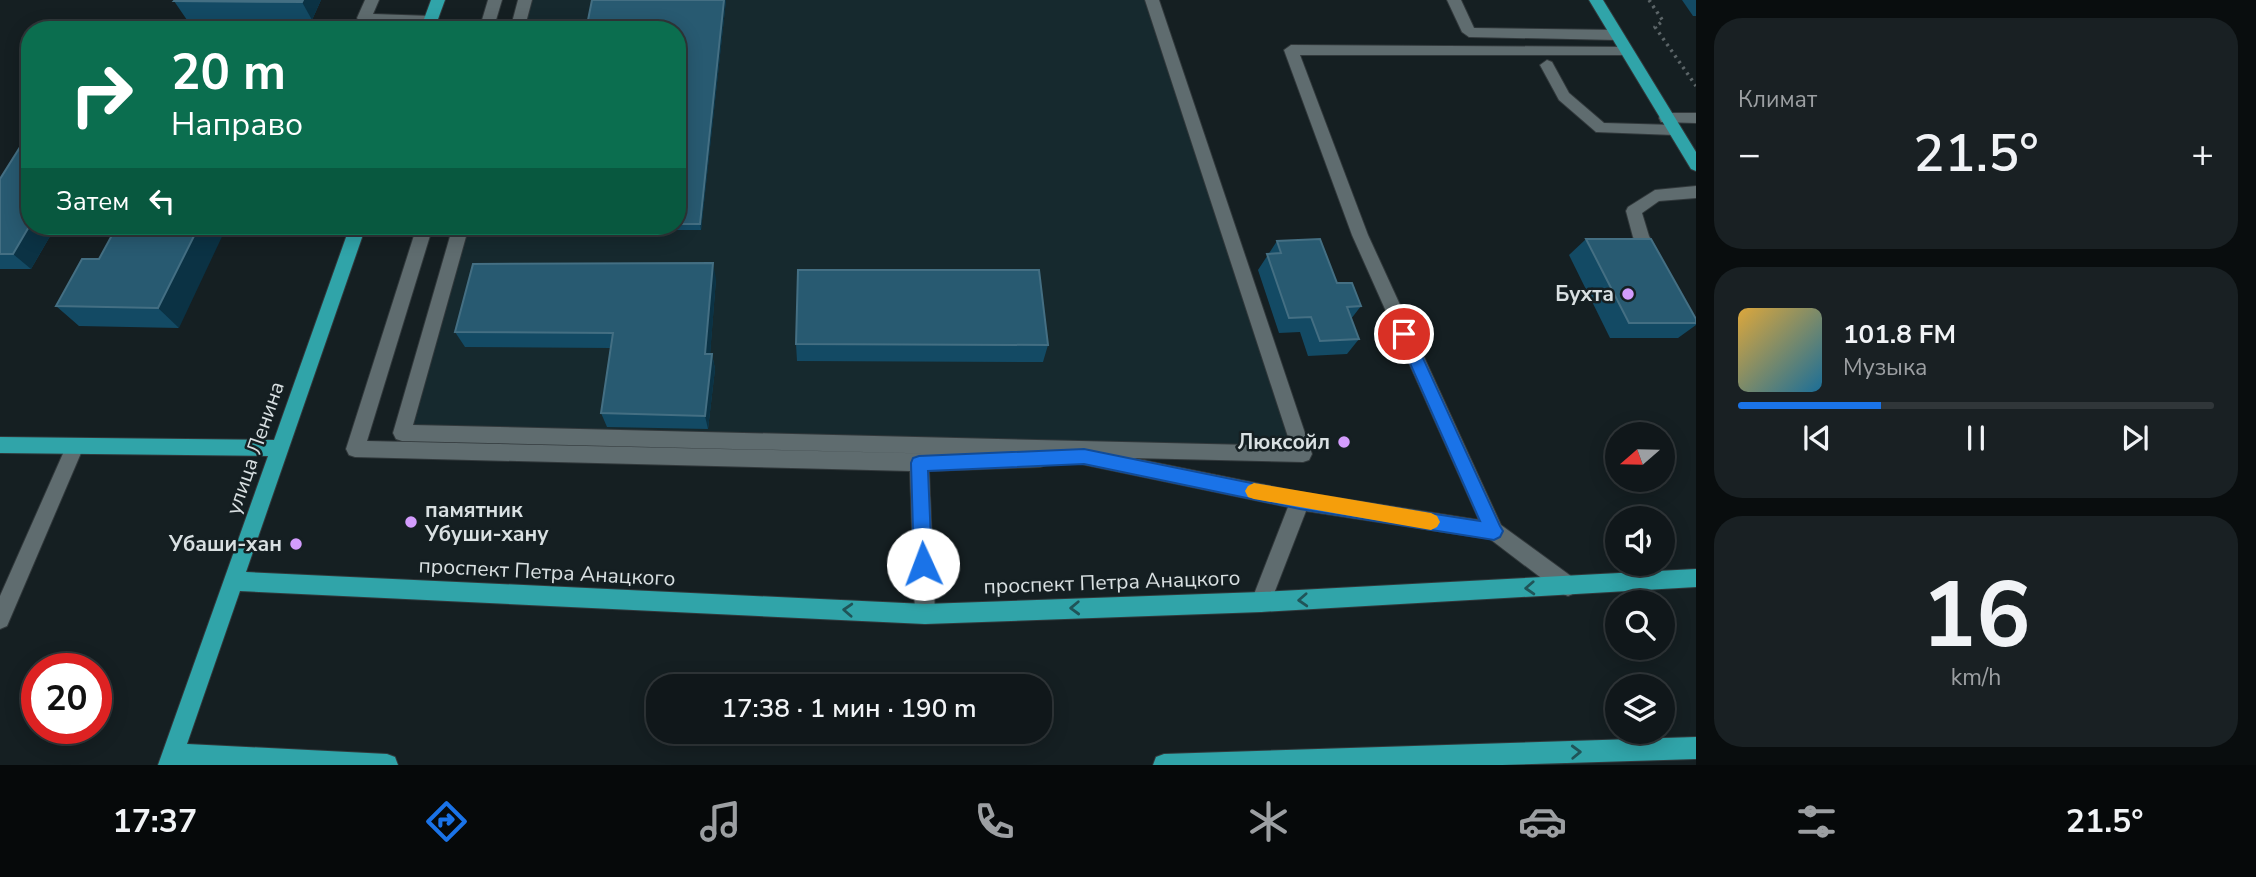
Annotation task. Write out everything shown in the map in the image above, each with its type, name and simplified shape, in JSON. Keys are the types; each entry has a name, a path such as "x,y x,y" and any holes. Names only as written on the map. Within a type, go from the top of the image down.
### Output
{"main road":[{"path":"430,21 438,0"},
{"path":"1596,0 1696,165"},
{"name":"улица Ленина","path":"172,759 355,235"},
{"path":"0,444 280,447"},
{"name":"проспект Петра Анацкого","path":"235,581 925,614 1261,602 1696,578"},
{"path":"1164,765 1696,748"},
{"path":"172,759 387,765"}],"lane":[{"path":"372,0 364,18 392,21"},
{"path":"489,21 495,0"},
{"path":"519,21 525,0"},
{"path":"458,235 401,433 1303,454 1152,0"},
{"path":"1454,0 1469,32 1617,35"},
{"path":"1494,531 1360,235 1291,50 1625,50"},
{"path":"1547,65 1564,96 1601,128 1670,124 1696,118"},
{"path":"1660,271 1641,237 1634,211 1655,196 1696,192"},
{"path":"422,235 355,449 919,463 1084,457 1300,501 1494,531 1568,586"},
{"path":"0,619 75,446"},
{"path":"919,463 925,614"},
{"path":"1261,602 1300,501"}],"path":[{"path":"1649,0 1663,21 1655,27 1696,86"}],"shaded area":[{"path":"525,0 1152,0 1303,454 402,433 458,235 686,235 686,21 519,21"}],"building":[{"path":"175,0 303,0 302,2"},
{"path":"592,0 724,0 700,224 686,224 686,21 588,21"},
{"path":"21,146 21,235 24,235 13,254 0,254 0,179"},
{"path":"112,235 194,235 158,308 56,306 82,259 99,259"},
{"path":"1320,239 1337,283 1352,283 1361,306 1347,307 1359,339 1320,341 1311,317 1289,318 1267,254 1281,253 1277,241"},
{"path":"1586,239 1651,239 1696,323 1629,323"},
{"path":"713,263 705,354 712,354 705,416 601,413 613,333 455,332 473,264"},
{"path":"798,270 1039,270 1048,345 796,344"}],"slow traffic":[{"path":"1254,491 1431,522"}],"place":[{"name":"Бухта","path":"1628,294"},
{"name":"Люксойл","path":"1344,442"},
{"name":"памятник Убуши-хану","path":"411,522"},
{"name":"Убаши-хан","path":"296,544"}],"route":[{"path":"923,564 919,463 1084,457 1300,501 1494,531 1404,334"}]}
